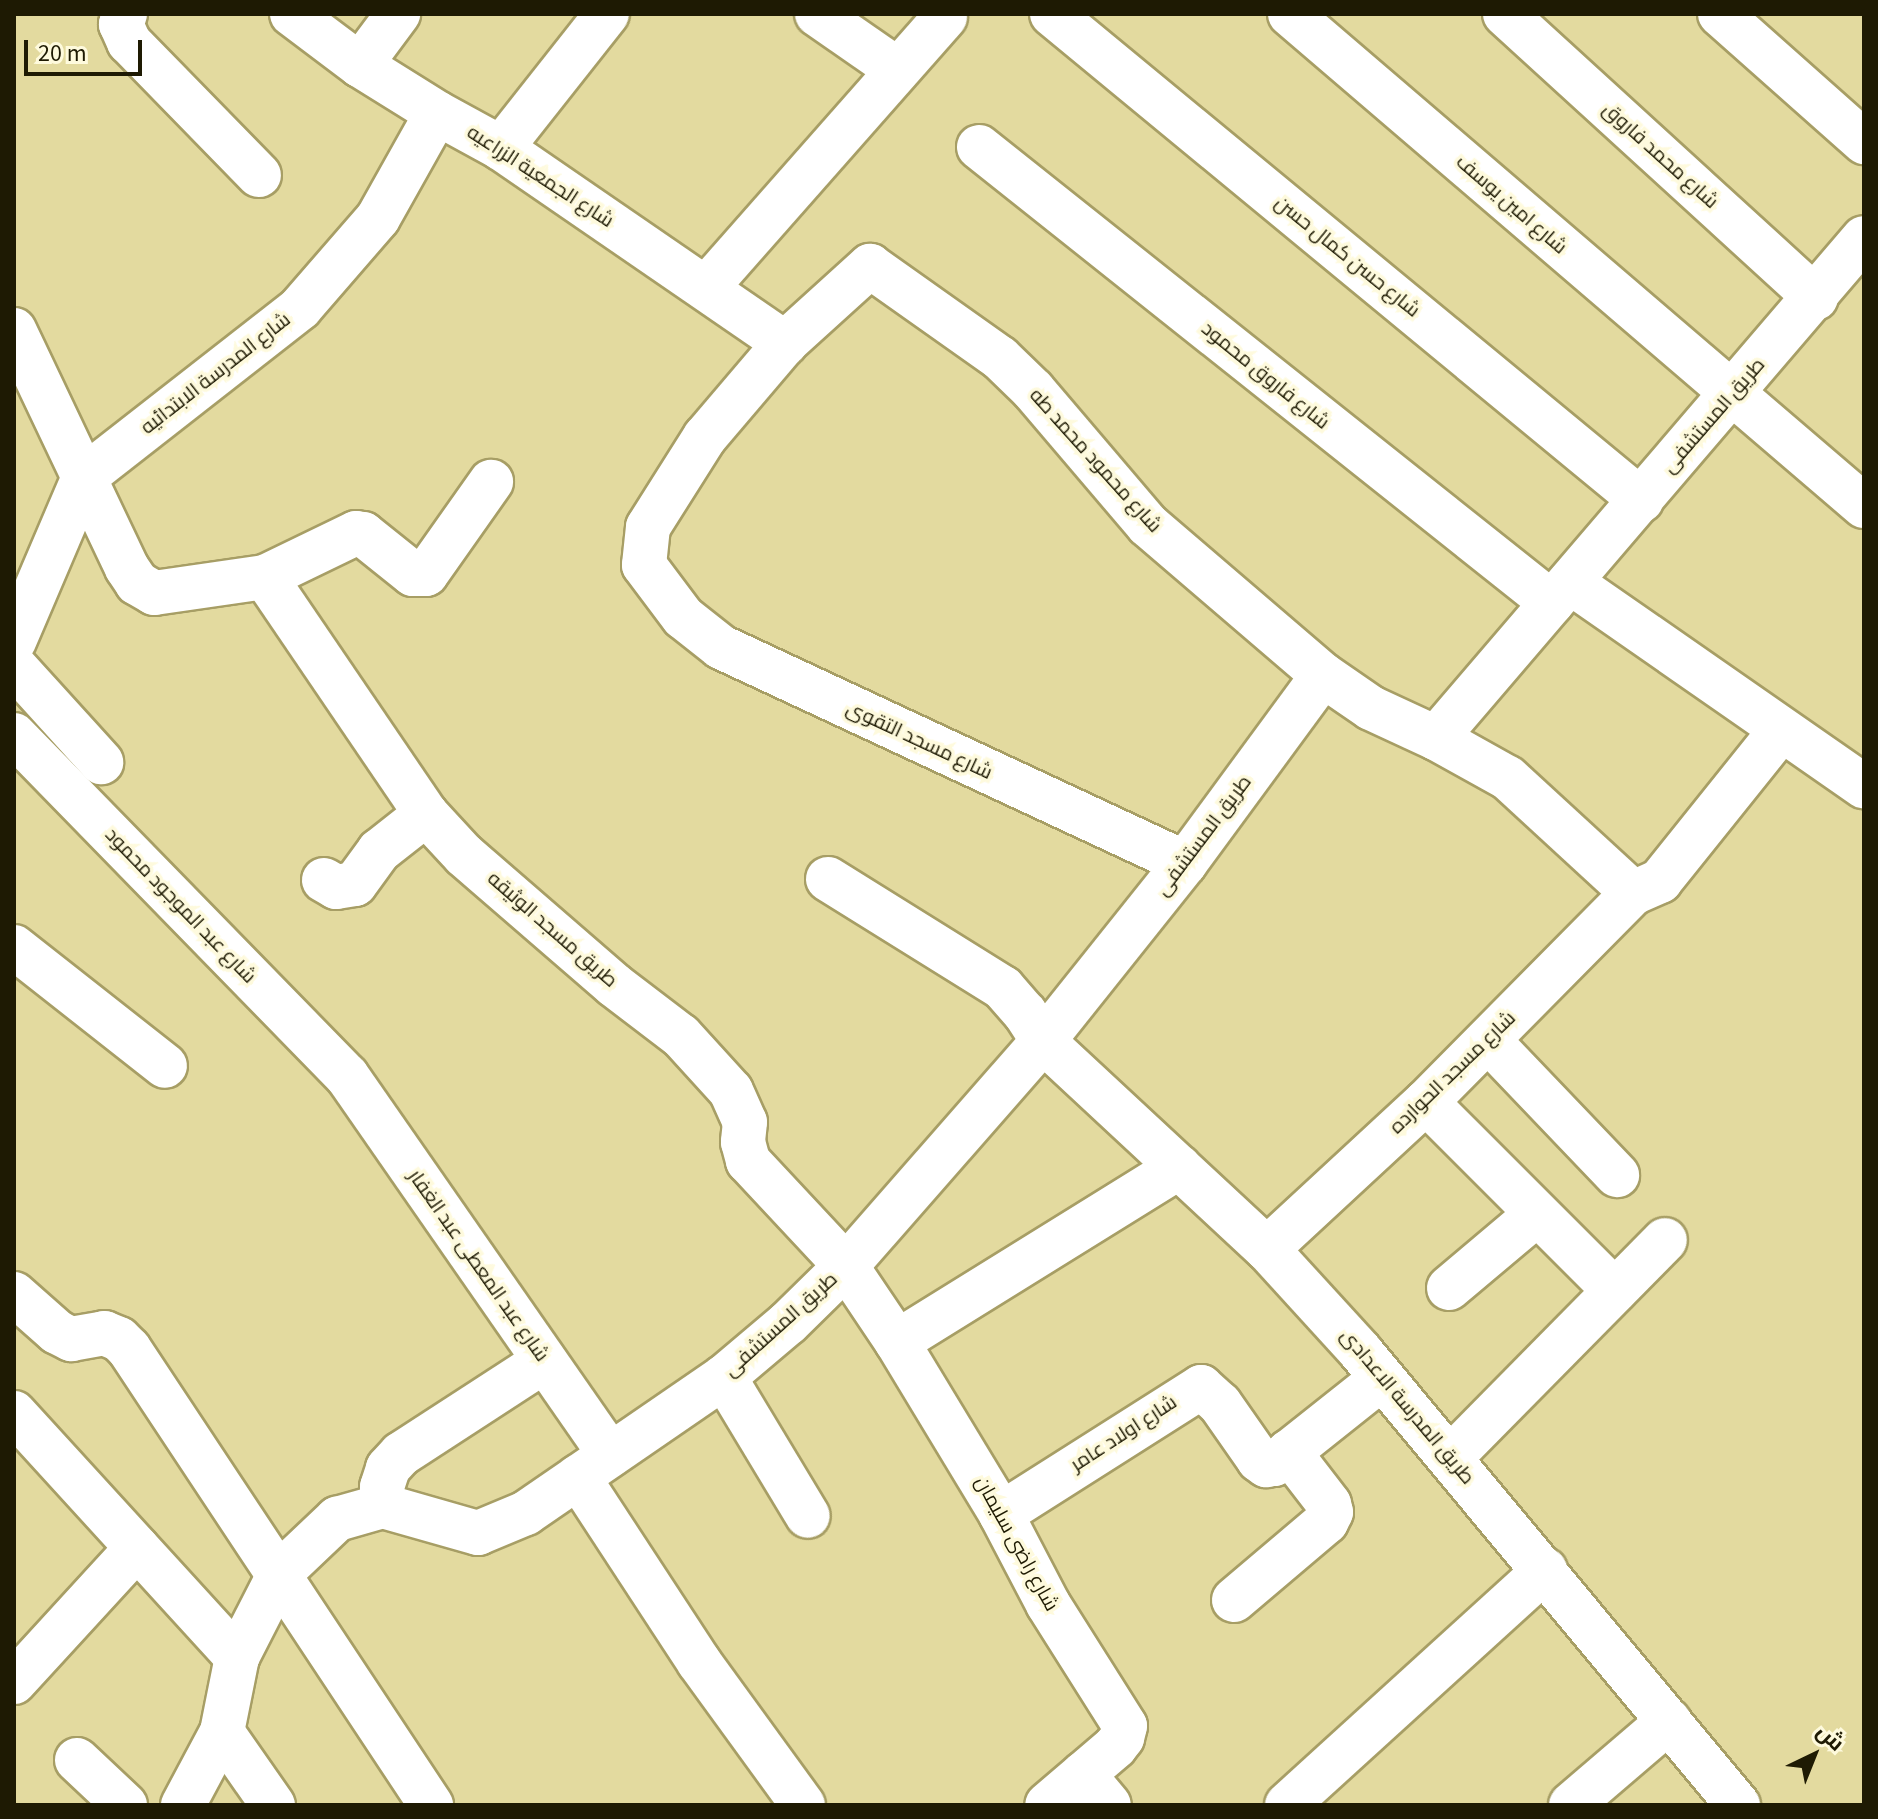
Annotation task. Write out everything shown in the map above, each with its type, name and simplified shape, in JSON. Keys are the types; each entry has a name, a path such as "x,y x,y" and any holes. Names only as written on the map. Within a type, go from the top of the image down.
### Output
{"street":[{"path":"125,14 121,24 129,42 259,175"},
{"path":"360,65 398,14"},
{"path":"501,148 607,14"},
{"path":"817,14 898,70"},
{"name":"شارع حسن كمال حسن","path":"1052,14 1641,500"},
{"name":"شارع امين يوسف","path":"1290,14 1864,506"},
{"name":"شارع محمد فاروق","path":"1505,14 1816,298"},
{"path":"1720,14 1864,142"},
{"path":"707,287 945,17"},
{"name":"شارع الجمعية الزراعيه","path":"307,19 360,65 501,148 785,343"},
{"name":"شارع المدرسة الابتدائيه","path":"14,641 84,477 300,308 378,218 437,113"},
{"name":"شارع فاروق محمود","path":"979,147 1561,593 1864,786"},
{"name":"طريق المستشفى","path":"1436,738 1816,298 1864,238"},
{"name":"شارع مسجد التقوى","path":"870,266 785,343 705,437 648,527 644,565 683,617 721,647 1185,863"},
{"name":"شارع محمود محمد طه","path":"870,266 1000,358 1033,390 1148,525 1323,675 1371,708 1436,738 1508,778 1633,893"},
{"path":"14,330 127,568 137,583 154,593 265,577 356,533 363,534 413,574 426,574 491,482"},
{"name":"طريق مسجد الوثيقه","path":"265,577 426,814 487,875 614,985 681,1036 731,1091 745,1122 743,1142 748,1161 846,1266"},
{"path":"14,666 101,762"},
{"name":"طريق المستشفى","path":"383,1506 437,1524 478,1533 526,1513 724,1377 788,1323 846,1266 1043,1041 1185,863 1323,675"},
{"name":"شارع مسجد الحوارده","path":"1267,1249 1426,1102 1633,893 1660,881 1780,731"},
{"name":"شارع عبد الموجود محمود","path":"14,735 347,1076"},
{"path":"324,880 336,887 355,884 379,851 426,814"},
{"name":"طريق المدرسة الاعدادى","path":"828,879 1003,988 1025,1013 1043,1041 1267,1249 1316,1299 1738,1805"},
{"path":"14,947 165,1066"},
{"path":"1488,1040 1617,1175"},
{"name":"شارع عبد المعطى عبد الغفار","path":"347,1076 544,1361 594,1466 699,1662 803,1805"},
{"path":"1426,1102 1615,1291"},
{"path":"897,1342 1179,1167"},
{"path":"1449,1288 1537,1214"},
{"path":"1450,1458 1665,1240"},
{"name":"شارع راضى سليمان","path":"846,1266 897,1342 1001,1514 1048,1604 1125,1726 1096,1790 1047,1805"},
{"path":"14,1294 57,1332 71,1339 104,1333 119,1339 129,1349 431,1805"},
{"path":"183,1805 222,1732 237,1657 280,1573 337,1519 383,1506 382,1487 388,1468 401,1454 544,1361"},
{"path":"724,1377 808,1516"},
{"path":"1234,1600 1326,1522 1331,1512 1329,1504 1289,1452 1382,1378"},
{"name":"شارع اولاد عامر","path":"1001,1514 1201,1387 1220,1404 1259,1460 1266,1465 1274,1464 1289,1452"},
{"path":"14,1413 237,1657"},
{"path":"14,1682 137,1548"},
{"path":"1287,1805 1545,1570"},
{"path":"1571,1805 1669,1721"},
{"path":"222,1732 273,1805"},
{"path":"77,1760 125,1805"}]}
